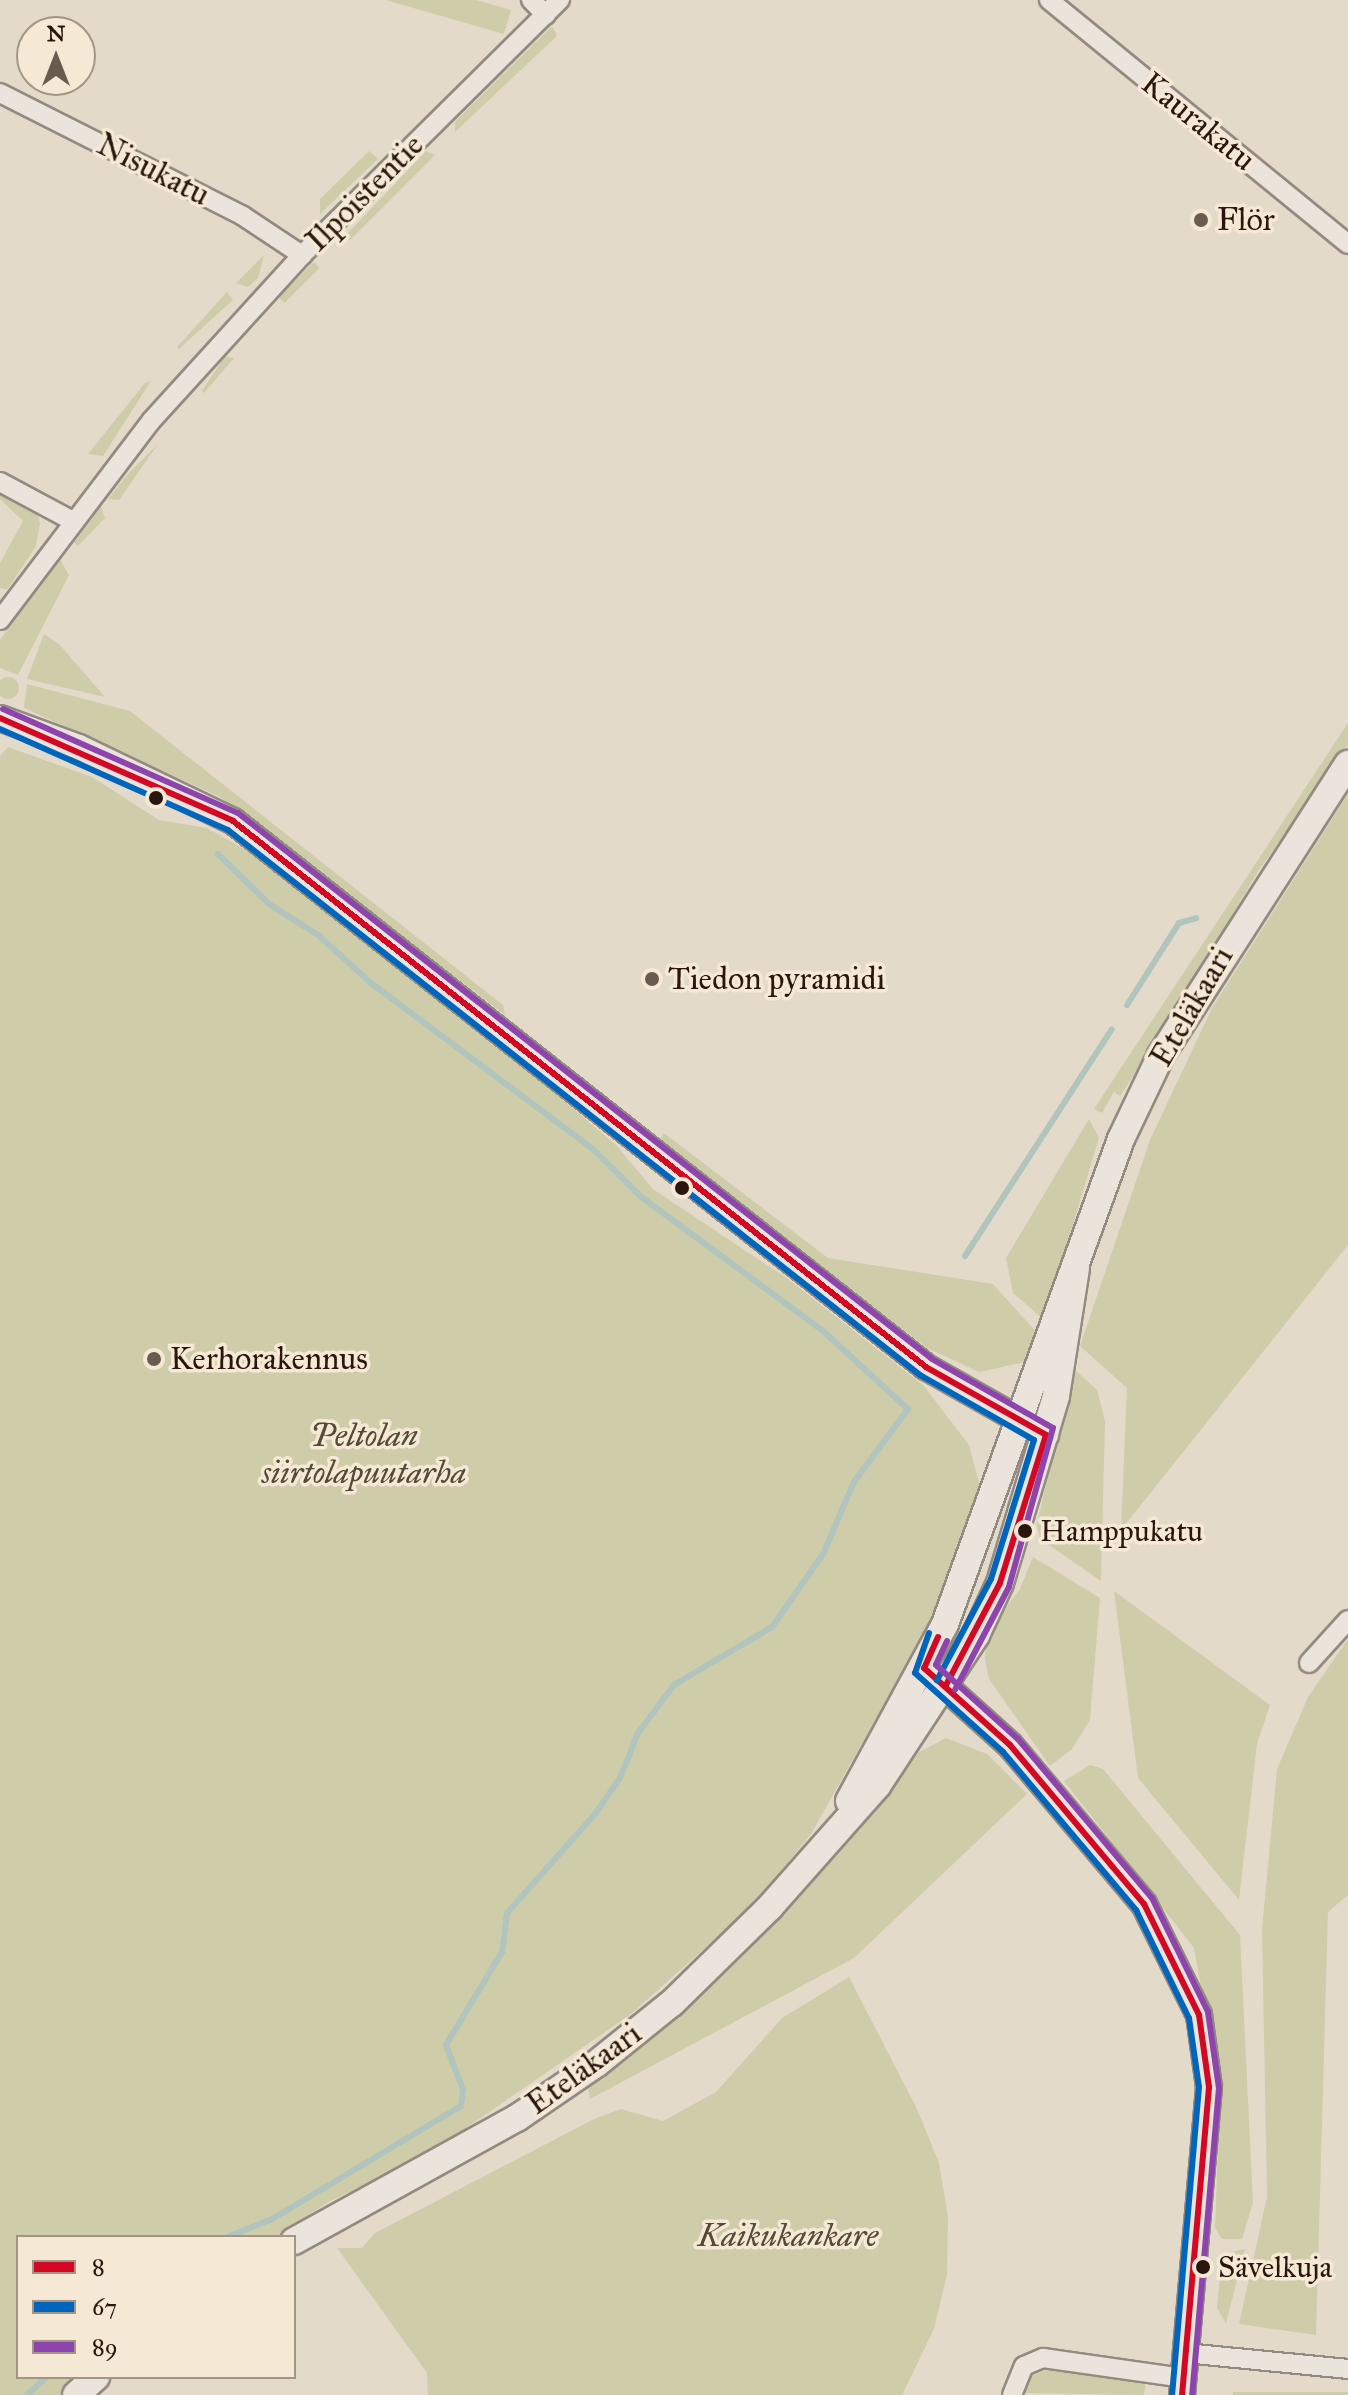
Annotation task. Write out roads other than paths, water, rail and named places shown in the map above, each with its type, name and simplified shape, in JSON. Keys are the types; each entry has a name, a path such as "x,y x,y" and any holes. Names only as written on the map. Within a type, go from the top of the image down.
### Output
{"main road":[{"name":"Eteläkaari","path":"828,1837 924,1668 1076,1269 1121,1139 1161,1055 1348,764"},
{"name":"Eteläkaari","path":"296,2240 517,2118 596,2064 738,1939 877,1786 946,1685 1000,1583 1046,1435 1076,1269"},
{"path":"76,2395 94,2379"}],"street":[{"path":"531,0 546,15"},
{"name":"Ilpoistentie","path":"0,620 71,520 302,255 560,0"},
{"name":"Kaurakatu","path":"1049,0 1348,244"},
{"name":"Nisukatu","path":"0,93 243,216 302,255"},
{"path":"0,482 71,520"},
{"path":"0,718 128,769 243,828 926,1367 1018,1422 1046,1435"},
{"path":"1309,1663 1348,1620"},
{"path":"924,1668 1010,1745 1144,1904 1199,2015 1209,2087 1183,2386 1043,2358 1024,2366 1012,2395"},
{"path":"1185,2353 1348,2369"}],"waterway":[{"path":"218,854 269,904 318,935 371,983 593,1149 640,1196 822,1330 908,1409 854,1482 823,1554 772,1627 674,1685 638,1733 620,1778 595,1814 507,1913 502,1952 446,2045 463,2090 461,2106 272,2219 233,2235"},
{"path":"1127,1005 1179,923 1196,918"},
{"path":"965,1256 1112,1029"},
{"path":"27,2395 44,2379"}],"place":[{"name":"Flör","path":"1201,220"},
{"name":"Tiedon pyramidi","path":"652,979"},
{"name":"Kerhorakennus","path":"154,1359"},
{"name":"Hamppukatu","path":"1025,1531"},
{"name":"Sävelkuja","path":"1203,2267"}],"park label":[{"name":"Peltolan siirtolapuutarha","path":"364,1456"},
{"name":"Kaikukankare","path":"788,2236"}]}
